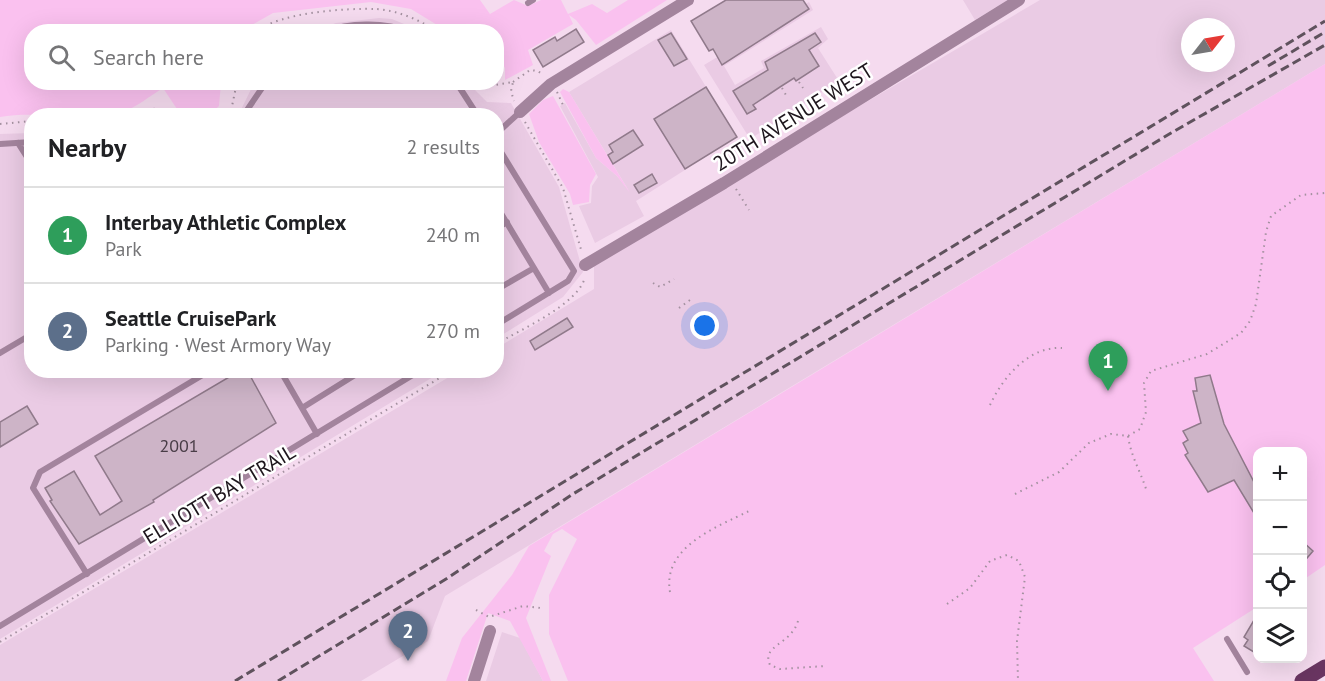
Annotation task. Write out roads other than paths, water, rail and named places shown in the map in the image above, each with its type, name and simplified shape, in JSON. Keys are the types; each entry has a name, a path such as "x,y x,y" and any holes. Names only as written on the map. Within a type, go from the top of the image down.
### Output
{"main road":[{"path":"1302,681 1325,667"}],"street":[{"path":"522,116 551,84 688,0"},
{"name":"20TH AVENUE WEST","path":"585,265 730,179 1019,0"},
{"path":"474,681 489,622"}],"lane":[{"path":"248,108 261,90"},
{"path":"461,90 473,108"},
{"path":"504,128 522,116"},
{"path":"18,143 24,152"},
{"path":"0,144 24,143"},
{"path":"504,160 574,271 568,281 504,320"},
{"path":"504,217 549,293"},
{"path":"504,286 534,268"},
{"path":"0,353 24,339"},
{"path":"87,574 33,488 40,472 198,378"},
{"path":"284,378 317,434"},
{"path":"302,408 350,378"},
{"path":"0,626 409,378"},
{"path":"1227,639 1247,672"}],"railway":[{"path":"235,681 1325,21"},
{"path":"1268,66 1325,32"},
{"path":"278,681 446,579 573,494 1171,133 1325,45"}],"place":[{"name":"Interbay Athletic Complex","path":"1108,391"},
{"name":"Seattle CruisePark","path":"408,661"}]}
